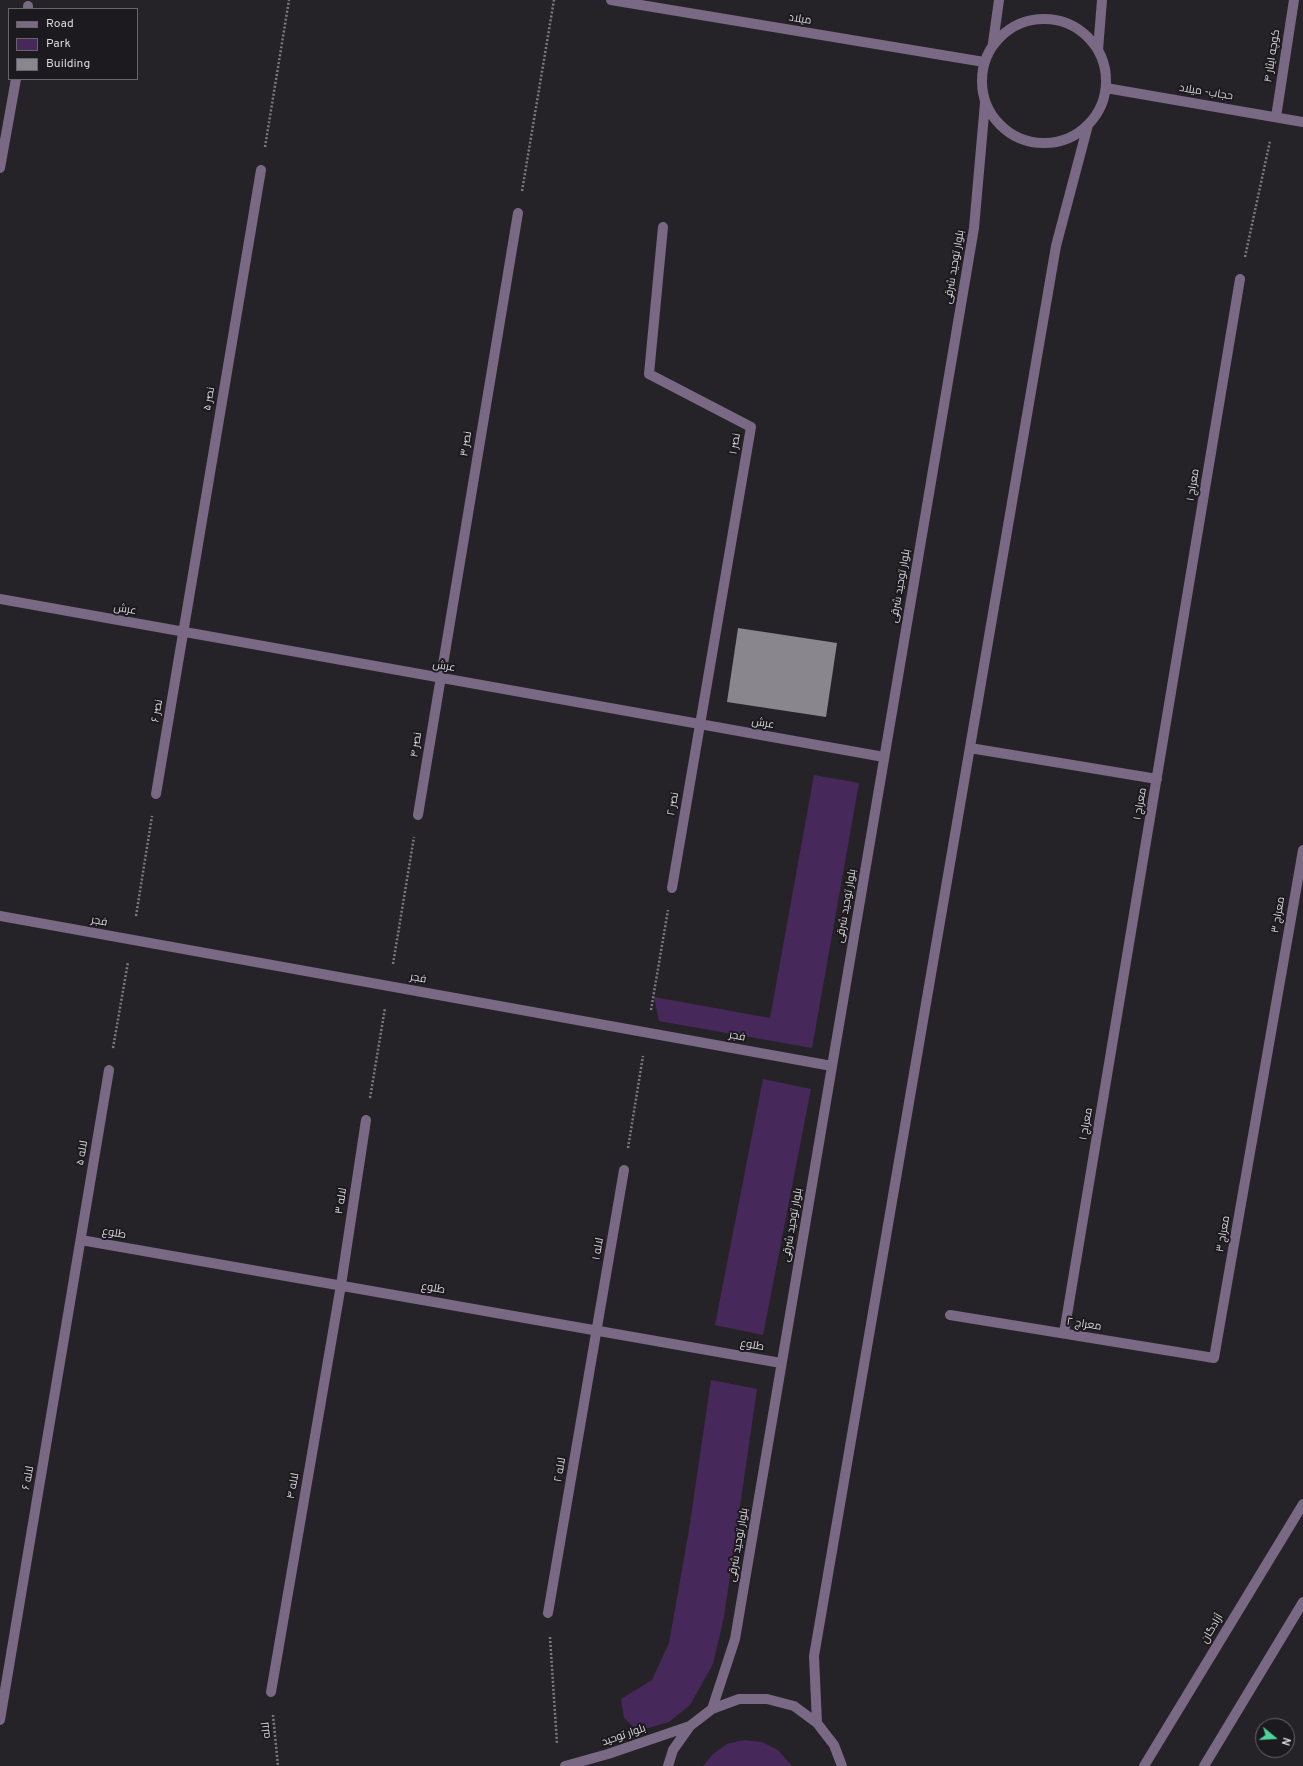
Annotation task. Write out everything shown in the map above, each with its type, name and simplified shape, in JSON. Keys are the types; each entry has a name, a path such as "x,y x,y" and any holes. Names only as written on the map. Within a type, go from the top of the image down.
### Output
{"street":[{"name":"میلاد","path":"611,0 984,62"},
{"path":"993,43 1008,29 1027,20 1048,18 1068,23 1086,34 1098,50 1105,69 1106,88 1100,108 1088,125 1071,137 1051,143 1031,142 1011,135 996,121 985,103 981,83 984,62 993,43 999,0"},
{"path":"1098,50 1102,0"},
{"name":"کوچه ایثار ۴","path":"1276,116 1294,0"},
{"path":"0,168 16,80"},
{"name":"حجاب- میلاد","path":"1106,88 1276,116 1303,122"},
{"name":"بلوار توحید شرقی","path":"712,1709 735,1639 974,228 985,103"},
{"path":"817,1722 814,1656 1056,246 1088,125"},
{"name":"نصر ۵","path":"183,632 261,170"},
{"name":"نصر ۳","path":"440,678 518,213"},
{"name":"نصر ۱","path":"663,227 649,374 751,427 700,725"},
{"name":"معراج ۱","path":"1064,1333 1240,279"},
{"name":"عرش","path":"0,599 884,757"},
{"name":"نصر ۶","path":"156,794 183,632"},
{"name":"نصر ۴","path":"418,815 440,678"},
{"name":"نصر ۲","path":"672,888 700,725"},
{"path":"970,748 1157,779"},
{"name":"معراج ۳","path":"1214,1358 1303,850"},
{"name":"فجر","path":"0,916 832,1066"},
{"name":"لاله ۵","path":"81,1240 109,1070"},
{"name":"لاله ۳","path":"341,1285 366,1120"},
{"name":"لاله ۱","path":"597,1331 624,1170"},
{"name":"طلوع","path":"81,1240 781,1363"},
{"name":"لاله ۶","path":"0,1720 81,1240"},
{"name":"لاله ۴","path":"271,1692 341,1285"},
{"name":"معراج ۲","path":"1064,1333 950,1315 1214,1358"},
{"name":"لاله ۲","path":"548,1613 597,1331"},
{"path":"1064,1333 1214,1358"},
{"name":"آزادگان","path":"1144,1766 1303,1504"},
{"path":"1204,1766 1303,1602"},
{"path":"668,1766 673,1750 690,1726 712,1709 739,1700 767,1699 794,1706 817,1722 834,1745 842,1766"},
{"name":"بلوار توحید","path":"565,1766 608,1754 690,1726"}],"path":[{"path":"261,170 289,0"},
{"path":"518,213 554,0"},
{"path":"1240,279 1276,116"},
{"path":"548,1613 558,1751"},
{"name":"لاله","path":"271,1692 278,1766"}],"green space":[{"path":"814,775 859,783 812,1048 659,1021 654,997 770,1018"},
{"path":"763,1079 811,1089 763,1335 715,1325"},
{"path":"711,1380 757,1389 724,1617 713,1664 690,1705 669,1722 638,1731 624,1718 621,1699 652,1680 669,1643 689,1530"},
{"path":"744,1740 762,1742 778,1750 792,1766 703,1766 713,1754 727,1744"}],"building":[{"path":"738,628 837,643 826,717 727,702"}]}
